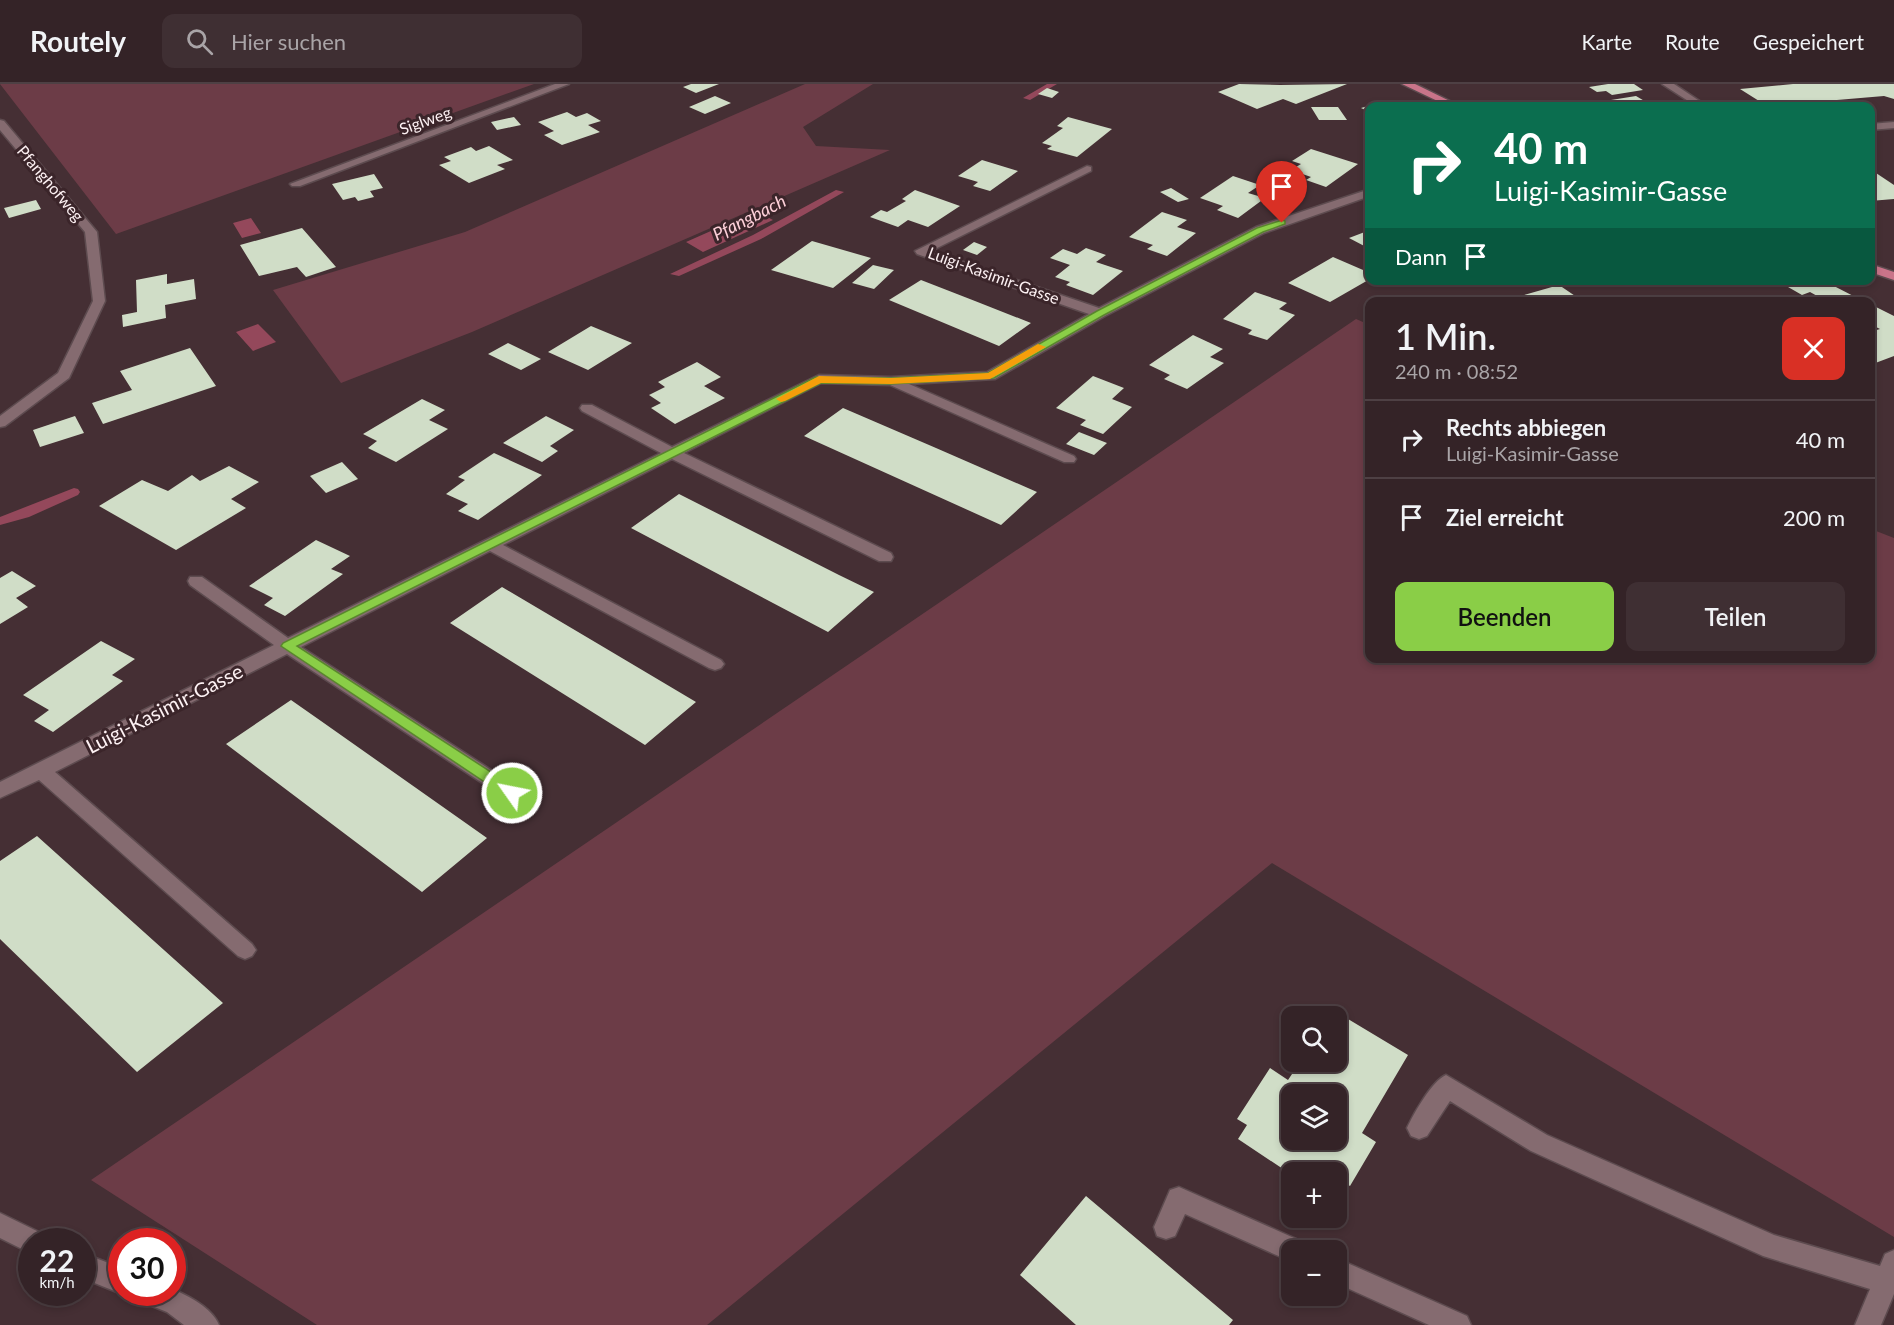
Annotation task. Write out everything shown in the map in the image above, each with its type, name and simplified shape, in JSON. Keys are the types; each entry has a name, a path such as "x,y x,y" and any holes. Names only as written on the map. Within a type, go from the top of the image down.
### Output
{"main road":[{"path":"1407,84 1446,102"},
{"path":"1875,270 1894,276"}],"street":[{"name":"Siglweg","path":"296,184 564,84"},
{"path":"1666,84 1695,102"},
{"name":"Pfanghofweg","path":"0,123 91,232 99,301 64,375 0,423"},
{"path":"1875,127 1894,125"},
{"name":"Luigi-Kasimir-Gasse","path":"1087,169 921,250 1100,313"},
{"name":"Luigi-Kasimir-Gasse","path":"0,791 819,380 891,381 990,376 1100,313 1260,230 1365,194"},
{"name":"Luigi-Kasimir-Gasse","path":"891,381 1069,459"},
{"path":"586,408 674,454 885,557"},
{"path":"491,545 716,664"},
{"path":"196,581 287,646 512,793"},
{"path":"41,771 245,950"},
{"path":"1419,1128 1446,1086 1539,1143 1772,1247 1891,1272 1868,1325"},
{"path":"1166,1227 1179,1199 1281,1245"},
{"path":"0,1225 18,1235"},
{"path":"1347,1275 1458,1325"},
{"path":"180,1306 206,1325"}],"shaded area":[{"path":"0,84 534,84 116,234"},
{"path":"805,84 873,84 803,127 816,146 890,150 472,332 341,383 273,290 465,232"},
{"path":"1356,319 1365,323 1365,663 1875,663 1875,531 1894,538 1894,1237 1272,863 707,1325 317,1325 186,1241 186,1228 166,1228 91,1180"}],"water":[{"path":"756,211 773,220 703,252 686,242"},
{"path":"251,218 261,233 242,238 233,223"},
{"path":"258,324 276,342 253,351 236,332"}],"building":[{"path":"691,84 719,84 696,93 683,87"},
{"path":"1239,84 1347,84 1296,104 1283,99 1257,109 1218,92"},
{"path":"1634,84 1643,90 1612,95 1606,91 1597,92 1589,87"},
{"path":"1793,84 1894,84 1894,99 1884,96 1814,102 1761,102 1740,89"},
{"path":"1047,88 1059,92 1052,98 1038,94"},
{"path":"715,96 731,103 705,114 689,107"},
{"path":"1636,96 1646,102 1598,102"},
{"path":"1311,107 1338,107 1347,120 1319,120"},
{"path":"567,112 576,117 587,113 601,121 588,125 600,132 562,145 544,135 554,131 538,122"},
{"path":"514,117 521,125 497,130 491,122"},
{"path":"1068,117 1112,129 1077,157 1047,149 1052,146 1042,143 1063,128 1057,126"},
{"path":"489,146 513,160 497,165 505,169 469,183 439,165 451,161 444,157 471,147 476,151"},
{"path":"1311,149 1358,164 1326,187 1306,180 1311,177 1291,170 1301,164 1292,161"},
{"path":"982,160 1018,171 990,191 973,186 978,182 958,176"},
{"path":"1875,172 1894,185 1894,199 1875,201"},
{"path":"374,174 383,188 370,191 374,197 358,201 355,197 343,200 332,184"},
{"path":"1233,176 1260,185 1248,193 1265,198 1238,218 1217,210 1223,206 1200,198"},
{"path":"1171,188 1189,199 1178,202 1160,192"},
{"path":"915,190 960,206 928,227 908,220 898,227 870,217 881,210 887,212 906,201 902,199"},
{"path":"36,200 41,209 9,218 4,208"},
{"path":"1162,212 1187,220 1177,227 1196,233 1167,256 1147,249 1153,245 1129,237"},
{"path":"302,228 336,267 306,277 297,267 259,276 240,245"},
{"path":"1365,232 1365,246 1349,238"},
{"path":"812,241 871,258 833,288 771,270"},
{"path":"974,242 987,247 977,255 963,250"},
{"path":"1086,248 1106,255 1096,262 1123,271 1093,295 1066,285 1070,282 1055,277 1070,265 1050,258 1063,249 1077,254"},
{"path":"1333,257 1365,271 1365,282 1330,302 1288,283"},
{"path":"873,265 894,270 874,289 852,283"},
{"path":"167,274 167,284 194,279 196,299 165,305 166,318 123,327 122,315 137,312 136,280"},
{"path":"921,280 1031,323 999,346 889,300"},
{"path":"1559,285 1577,297 1517,297"},
{"path":"1785,285 1832,285 1855,297 1819,297 1810,292 1802,295"},
{"path":"1255,292 1287,303 1279,309 1295,315 1267,340 1248,334 1252,330 1223,319"},
{"path":"1875,306 1894,316 1894,356 1875,363 1875,330 1880,329 1875,326"},
{"path":"591,326 632,343 588,370 548,352"},
{"path":"1193,335 1223,349 1210,357 1224,363 1187,389 1164,379 1170,375 1149,365"},
{"path":"508,343 541,359 521,370 488,354"},
{"path":"190,348 216,386 103,424 92,403 132,390 120,371"},
{"path":"697,362 721,377 704,386 725,398 675,424 651,408 661,403 649,395 665,387 658,382"},
{"path":"1093,376 1124,388 1112,399 1132,407 1103,434 1080,425 1086,420 1056,408"},
{"path":"422,399 445,410 429,420 448,429 396,462 368,448 377,441 363,434"},
{"path":"843,408 1037,492 1001,525 804,436"},
{"path":"75,416 84,433 40,447 33,430"},
{"path":"546,416 574,430 550,446 558,451 542,462 503,443"},
{"path":"1079,432 1107,443 1094,455 1066,444"},
{"path":"494,453 542,475 478,520 458,511 468,504 446,494 465,480 458,477"},
{"path":"342,462 358,479 326,493 310,476"},
{"path":"229,466 259,482 231,499 246,508 176,550 99,506 142,480 168,491 192,475 200,481"},
{"path":"679,494 874,592 828,632 631,528"},
{"path":"316,540 350,556 331,569 343,574 285,616 264,605 273,598 249,586"},
{"path":"12,571 36,586 16,598 28,607 0,624 0,578"},
{"path":"502,587 696,702 645,745 450,623"},
{"path":"101,641 135,659 112,675 123,681 53,732 34,721 49,710 23,695"},
{"path":"291,700 487,838 422,892 226,744"},
{"path":"37,836 223,1003 137,1072 0,939 0,861"},
{"path":"1347,1018 1408,1055 1362,1133 1376,1142 1350,1186 1347,1184 1347,1162 1281,1162 1281,1168 1238,1139 1247,1125 1237,1119 1270,1068 1288,1080 1293,1072 1347,1072"},
{"path":"1086,1196 1233,1320 1229,1325 1076,1325 1020,1275"}],"waterway":[{"name":"Pfangbach","path":"1027,98 1053,84"},
{"name":"Pfangbach","path":"675,274 757,237 839,192"},
{"name":"Pfangbach","path":"0,521 24,514 74,492"}],"slow traffic":[{"path":"781,399 819,380 891,381 990,376 1041,347"}],"route":[{"path":"512,793 287,646 819,380 891,381 990,376 1100,313 1260,230 1282,223"}]}
